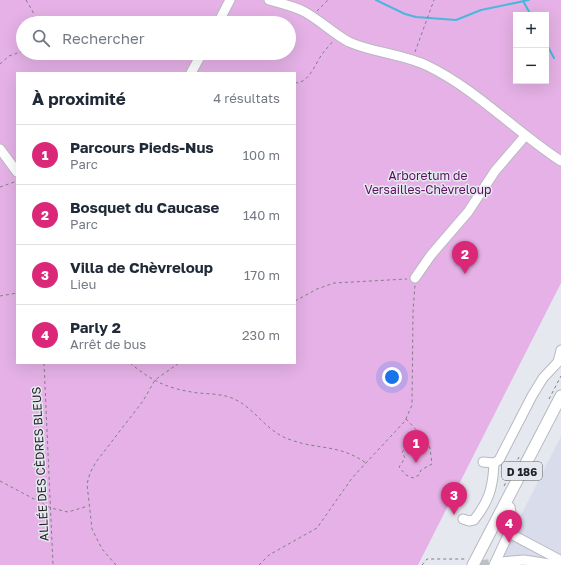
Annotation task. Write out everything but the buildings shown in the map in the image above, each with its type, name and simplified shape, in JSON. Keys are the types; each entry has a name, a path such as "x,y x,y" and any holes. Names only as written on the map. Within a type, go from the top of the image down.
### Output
{"main road":[{"name":"D 186","path":"469,563 484,545 561,396"},
{"name":"D 186","path":"480,565 561,409"}],"street":[{"path":"222,16 230,0"},
{"path":"269,0 302,10"},
{"path":"294,0 302,10 338,36 366,47 410,59 438,72 475,95 525,136 561,161"},
{"path":"192,72 198,60"},
{"path":"416,278 431,255 468,212 495,171 525,136"},
{"path":"0,149 16,171"},
{"path":"483,462 494,463 503,455 532,396 543,378 558,362 561,350"},
{"path":"462,519 469,521 474,520 486,501 493,484 494,463"},
{"path":"497,563 510,534 509,522 512,513 510,507"},
{"path":"510,534 558,559 561,565"},
{"path":"497,563 524,560 556,565"}],"path":[{"path":"26,0 33,12 33,16"},
{"path":"312,18 328,0"},
{"path":"410,59 434,0"},
{"path":"296,83 310,75 322,53 338,36"},
{"path":"0,64 9,56 16,54"},
{"path":"0,187 16,181"},
{"path":"259,565 269,555 317,528 352,478 406,418 412,405 413,312 416,278 334,283 296,300"},
{"path":"0,296 16,293"},
{"name":"ALLÉE DES CÈDRES BLEUS","path":"44,364 49,507 53,565"},
{"path":"131,364 143,374 162,385 234,399 245,406 266,426 279,435 309,445 340,449 356,456 366,463"},
{"path":"116,565 102,549 92,529 87,484 90,473 96,462 144,401 155,380 178,364"},
{"path":"406,418 427,441 430,448 432,464 421,470 418,476 413,478 406,475 399,467 404,458 402,452 405,449 419,447 427,441"},
{"path":"0,481 49,507 68,512 89,506"},
{"path":"422,565 427,560 469,563"}],"shaded area":[{"path":"561,436 561,565 496,565 516,525"}],"green space":[{"name":"Arboretum de Versailles-Chèvreloup","path":"0,0 561,0 561,283 418,565 0,565"}],"waterway":[{"path":"376,0 405,14 416,17 456,20 481,10 529,0"},
{"path":"523,1 529,12"},
{"path":"549,48 554,58"}],"tunnel":[{"path":"480,565 501,562"}],"place":[{"name":"Bosquet du Caucase","path":"465,274"},
{"name":"Parcours Pieds-Nus","path":"416,463"},
{"name":"Villa de Chèvreloup","path":"454,515"},
{"name":"Parly 2","path":"509,543"}]}
